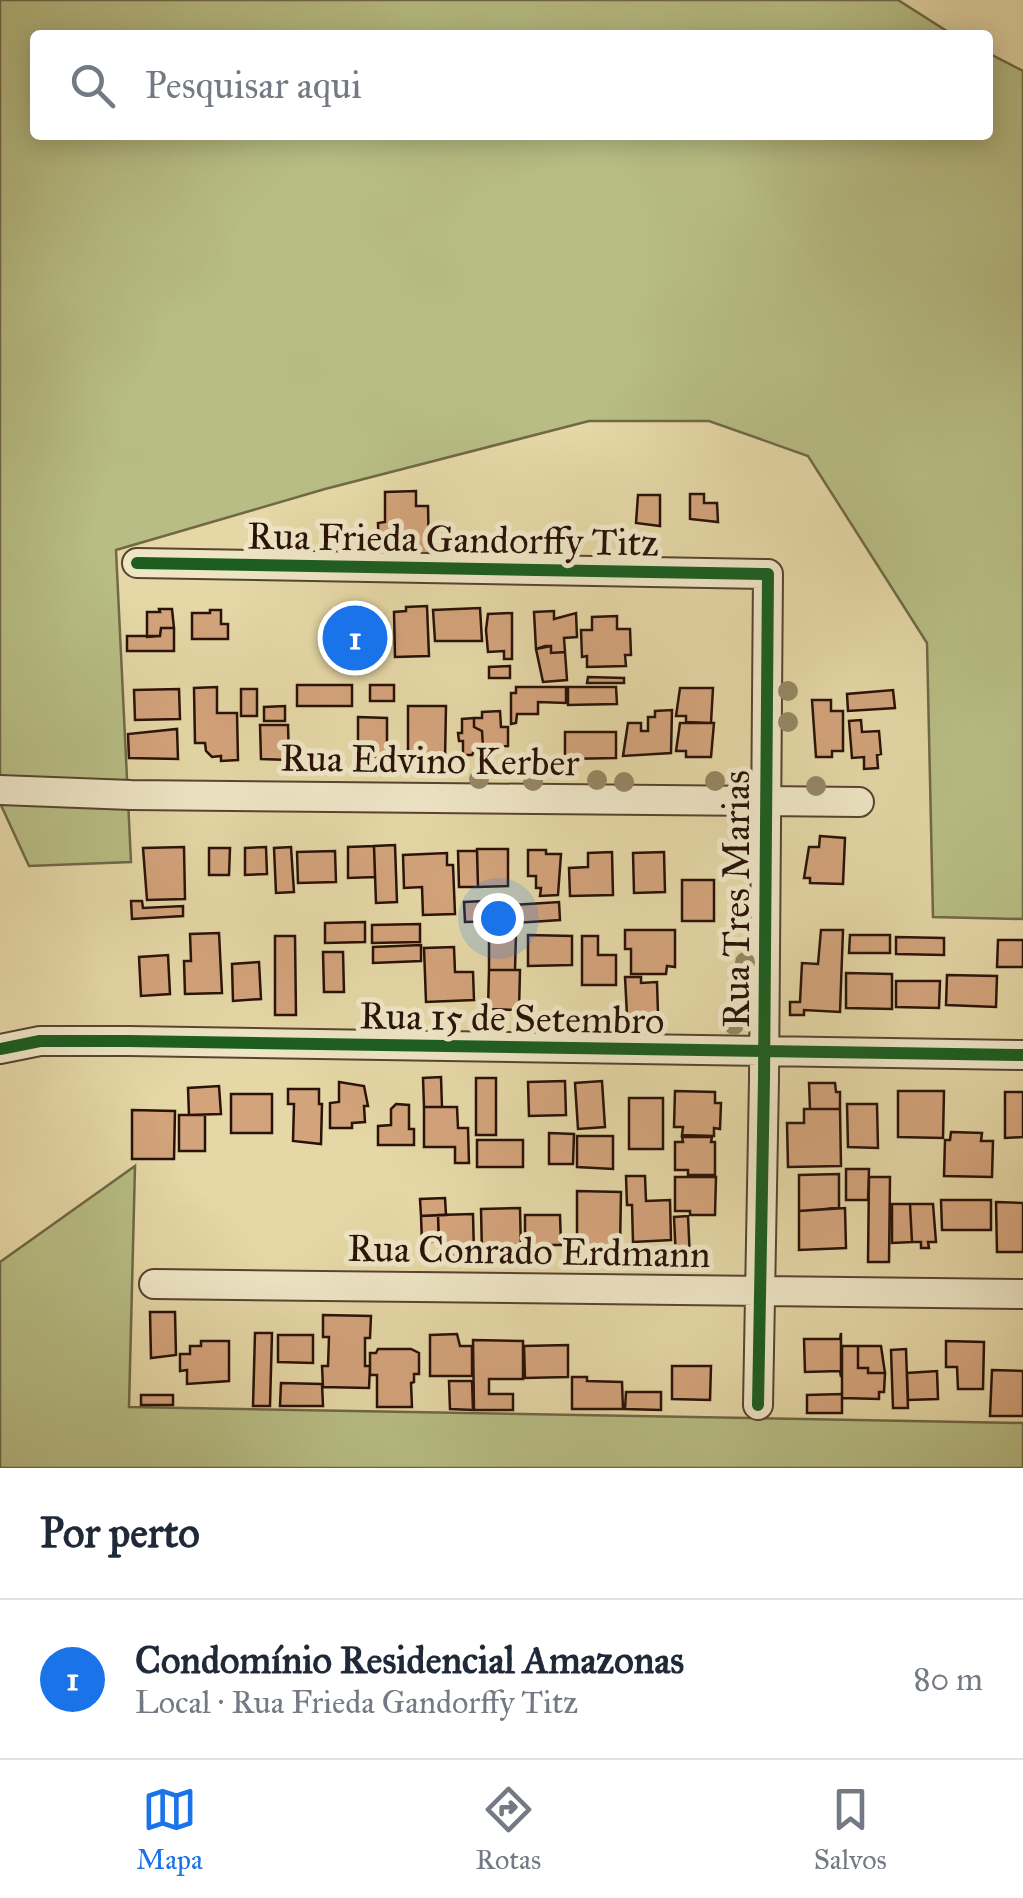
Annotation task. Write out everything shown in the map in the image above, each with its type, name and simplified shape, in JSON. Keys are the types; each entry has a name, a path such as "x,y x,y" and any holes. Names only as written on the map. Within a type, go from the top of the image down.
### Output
{"street":[{"name":"Rua Frieda Gandorffy Titz","path":"137,564 768,574"},
{"name":"Rua Tres Marias","path":"758,1405 768,574"},
{"name":"Rua Edvino Kerber","path":"0,790 131,795 859,802"},
{"name":"Rua 15 de Setembro","path":"0,1049 40,1040 76,1040 1023,1055"},
{"name":"Rua Conrado Erdmann","path":"154,1284 1023,1294"}],"green space":[{"path":"0,0 898,0 945,30 30,30 30,140 993,140 993,56 1023,71 1023,919 933,917 927,643 808,456 709,421 589,421 325,489 116,550 131,862 29,866 0,803"},
{"path":"135,1166 129,1407 1023,1423 1023,1468 0,1468 0,1262"}],"building":[{"path":"416,491 416,506 428,506 429,553 379,554 378,523 385,522 385,492"},
{"path":"690,494 704,494 704,503 717,503 718,522 690,519"},
{"path":"638,495 660,495 660,526 636,523"},
{"path":"427,606 429,656 395,657 394,612"},
{"path":"480,608 482,641 435,641 433,610"},
{"path":"159,609 172,609 174,628 161,628 160,636 147,637 147,612 160,612"},
{"path":"221,610 221,624 228,624 228,639 192,639 192,613"},
{"path":"344,611 367,611 367,625 380,626 380,650 374,651 370,669 340,669 336,650 330,649 330,625 344,625"},
{"path":"554,611 554,619 576,613 577,637 564,638 565,652 551,653 551,646 536,649 534,612"},
{"path":"512,613 512,659 504,659 504,651 488,652 488,614"},
{"path":"617,616 617,629 630,629 631,655 625,655 626,666 587,667 587,656 582,657 581,630 592,630 592,617"},
{"path":"161,628 174,628 174,651 127,651 127,636 160,636"},
{"path":"551,646 551,653 565,652 567,680 543,682 536,649"},
{"path":"510,666 510,678 489,678 489,667"},
{"path":"588,677 624,678 624,683 587,683"},
{"path":"297,685 352,685 352,706 297,706"},
{"path":"370,685 394,685 394,701 370,701"},
{"path":"217,687 217,713 237,713 238,760 221,761 221,756 212,757 206,751 205,743 195,743 194,688"},
{"path":"516,687 566,687 566,703 538,702 538,714 517,714 516,723 511,724 511,693 516,693"},
{"path":"568,687 616,687 617,704 568,705"},
{"path":"680,688 713,688 711,723 686,722 686,716 676,716"},
{"path":"179,689 180,719 135,720 134,690"},
{"path":"241,689 257,689 257,716 241,716"},
{"path":"893,690 895,708 848,711 847,694"},
{"path":"812,700 831,700 831,711 843,711 843,751 832,751 832,757 816,757"},
{"path":"285,706 285,721 264,721 264,707"},
{"path":"408,706 446,706 445,760 408,760"},
{"path":"672,710 671,753 623,756 628,723 641,723 641,731 648,731 648,717 655,717 655,711"},
{"path":"500,711 501,727 508,727 508,746 483,747 482,731 474,727 474,718 482,718 482,712"},
{"path":"358,717 387,718 387,757 358,756"},
{"path":"474,718 474,727 482,731 483,747 476,747 472,755 463,755 463,741 459,741 458,733 462,733 462,719"},
{"path":"861,720 862,732 879,731 878,768 864,769 864,757 852,758 849,721"},
{"path":"680,723 714,723 711,757 686,757 686,751 676,751"},
{"path":"260,725 288,725 289,760 261,759"},
{"path":"177,729 178,759 129,758 128,734"},
{"path":"565,732 616,732 616,758 565,759"},
{"path":"820,836 845,838 843,884 810,883 810,878 804,878 809,847 819,847"},
{"path":"395,845 397,902 376,903 374,846"},
{"path":"374,846 375,877 348,878 348,847"},
{"path":"184,847 185,899 147,900 143,848"},
{"path":"266,847 267,874 245,875 245,848"},
{"path":"291,847 294,892 276,893 274,848"},
{"path":"209,848 230,848 229,875 209,875"},
{"path":"477,849 508,849 508,886 478,887"},
{"path":"528,850 561,854 558,895 540,896 536,876 528,876"},
{"path":"335,851 336,882 298,883 297,852"},
{"path":"458,851 477,851 478,887 459,887"},
{"path":"612,852 613,895 570,896 569,868 588,867 588,853"},
{"path":"664,852 665,892 634,893 633,853"},
{"path":"447,853 447,865 453,865 455,914 423,915 422,887 404,888 403,855"},
{"path":"682,880 714,880 714,921 682,921"},
{"path":"505,900 506,921 465,922 464,902"},
{"path":"131,901 142,901 143,908 183,906 183,916 132,919"},
{"path":"559,902 560,920 515,923 513,905"},
{"path":"365,922 365,942 325,943 325,923"},
{"path":"420,924 420,942 372,943 372,925"},
{"path":"625,930 675,930 675,967 667,966 666,974 631,974 631,949 625,949"},
{"path":"821,930 843,930 840,1012 804,1010 804,1015 790,1015 790,1002 800,1002 802,963 818,964"},
{"path":"489,932 516,933 515,970 489,970"},
{"path":"219,933 222,993 185,994 184,961 191,961 190,934"},
{"path":"528,935 572,936 572,965 528,966"},
{"path":"850,935 890,935 890,953 849,953"},
{"path":"275,936 295,936 296,1015 275,1015"},
{"path":"582,936 598,936 598,955 616,955 616,985 582,985"},
{"path":"896,937 944,938 944,955 896,954"},
{"path":"998,940 1023,940 1023,967 997,967"},
{"path":"421,945 421,961 373,963 373,947"},
{"path":"454,947 455,972 473,972 474,1000 426,1002 424,948"},
{"path":"323,952 343,952 344,992 324,992"},
{"path":"168,955 170,994 141,996 139,957"},
{"path":"259,962 261,999 233,1001 232,964"},
{"path":"489,970 520,970 519,1010 488,1009"},
{"path":"846,973 892,974 892,1009 846,1008"},
{"path":"947,975 997,976 996,1007 946,1005"},
{"path":"625,977 641,977 641,983 657,982 658,1014 627,1015"},
{"path":"896,981 940,981 939,1008 896,1007"},
{"path":"441,1077 442,1107 424,1107 423,1078"},
{"path":"476,1078 496,1078 496,1135 476,1135"},
{"path":"565,1081 566,1115 529,1116 528,1082"},
{"path":"602,1081 605,1127 578,1129 575,1083"},
{"path":"339,1082 364,1086 368,1106 364,1106 365,1122 352,1123 352,1128 330,1128 330,1103 339,1102"},
{"path":"809,1083 835,1083 836,1092 840,1092 840,1109 810,1109"},
{"path":"219,1086 221,1114 189,1115 188,1088"},
{"path":"288,1089 319,1089 321,1144 293,1141 294,1104 288,1104"},
{"path":"675,1091 715,1092 715,1103 721,1103 720,1129 714,1128 714,1136 682,1135 683,1127 674,1127"},
{"path":"898,1091 944,1091 943,1138 898,1137"},
{"path":"1005,1092 1023,1092 1023,1137 1005,1138"},
{"path":"231,1094 272,1094 272,1133 231,1133"},
{"path":"629,1098 663,1098 663,1149 629,1149"},
{"path":"396,1104 409,1105 414,1145 378,1145 378,1126 391,1125 391,1109"},
{"path":"847,1104 877,1104 878,1148 848,1147"},
{"path":"424,1107 457,1107 458,1128 468,1128 469,1163 455,1163 455,1147 424,1147"},
{"path":"804,1109 840,1109 841,1166 788,1167 787,1123 804,1123"},
{"path":"132,1110 175,1111 174,1159 132,1159"},
{"path":"179,1115 205,1115 205,1151 179,1151"},
{"path":"951,1132 982,1133 981,1141 993,1141 992,1177 944,1176 945,1140 950,1140"},
{"path":"549,1133 574,1134 573,1164 549,1164"},
{"path":"577,1136 613,1136 613,1169 577,1167"},
{"path":"682,1137 712,1137 715,1175 688,1175 688,1170 675,1170 675,1142 683,1142"},
{"path":"477,1140 523,1140 523,1167 477,1167"},
{"path":"846,1169 869,1169 868,1200 846,1200"},
{"path":"839,1174 839,1208 799,1211 799,1175"},
{"path":"626,1176 645,1176 646,1201 670,1200 671,1240 633,1242"},
{"path":"675,1177 716,1177 715,1215 675,1211"},
{"path":"869,1177 890,1177 889,1262 868,1262"},
{"path":"577,1191 621,1192 620,1247 577,1247"},
{"path":"445,1198 446,1215 421,1216 420,1199"},
{"path":"941,1200 991,1200 991,1230 942,1230"},
{"path":"996,1202 1023,1203 1023,1252 997,1252"},
{"path":"892,1204 910,1204 912,1242 892,1243"},
{"path":"910,1204 933,1204 936,1242 928,1242 929,1248 912,1242"},
{"path":"520,1208 521,1252 482,1253 481,1209"},
{"path":"845,1208 846,1248 799,1250 799,1211"},
{"path":"473,1214 474,1254 439,1251 438,1215"},
{"path":"438,1215 439,1241 422,1243 421,1216"},
{"path":"525,1215 560,1215 561,1245 525,1245"},
{"path":"688,1216 690,1259 676,1260 674,1217"},
{"path":"150,1312 175,1312 176,1355 151,1358"},
{"path":"323,1315 371,1316 370,1338 365,1338 369,1388 323,1387 322,1366 328,1366 329,1337 323,1337"},
{"path":"255,1333 272,1333 270,1406 253,1406"},
{"path":"841,1333 841,1377 840,1371 805,1372 804,1339 840,1339"},
{"path":"457,1334 460,1346 472,1346 472,1376 430,1376 430,1335"},
{"path":"278,1335 313,1335 313,1363 278,1362"},
{"path":"473,1340 523,1341 523,1379 489,1379 489,1394 513,1394 513,1410 474,1410"},
{"path":"201,1341 229,1341 229,1381 187,1384 187,1370 180,1371 180,1354 190,1354 190,1346 201,1346"},
{"path":"946,1341 984,1342 983,1389 958,1389 957,1367 946,1367"},
{"path":"568,1345 568,1377 525,1378 524,1346"},
{"path":"842,1346 858,1346 858,1368 868,1368 868,1373 885,1373 884,1392 879,1392 879,1399 842,1398"},
{"path":"858,1346 881,1346 885,1373 868,1373 868,1368 858,1368"},
{"path":"378,1349 411,1349 419,1353 419,1374 414,1374 411,1383 412,1407 377,1407 377,1375 370,1375 370,1353"},
{"path":"906,1349 908,1408 893,1408 891,1350"},
{"path":"672,1366 711,1366 710,1400 672,1399"},
{"path":"992,1370 1023,1371 1023,1416 990,1416"},
{"path":"937,1371 938,1399 908,1400 907,1373"},
{"path":"572,1377 622,1382 623,1409 572,1409"},
{"path":"449,1381 472,1381 473,1410 450,1409"},
{"path":"281,1383 322,1384 323,1406 280,1406"},
{"path":"626,1392 661,1392 661,1410 625,1409"},
{"path":"842,1394 842,1413 807,1413 807,1395"},
{"path":"141,1395 173,1395 173,1405 141,1405"}],"cycle path":[{"path":"137,563 768,574 758,1405"},
{"path":"0,1049 40,1041 129,1041 1023,1055"}],"place":[{"name":"Condomínio Residencial Amazonas","path":"355,638"}]}
